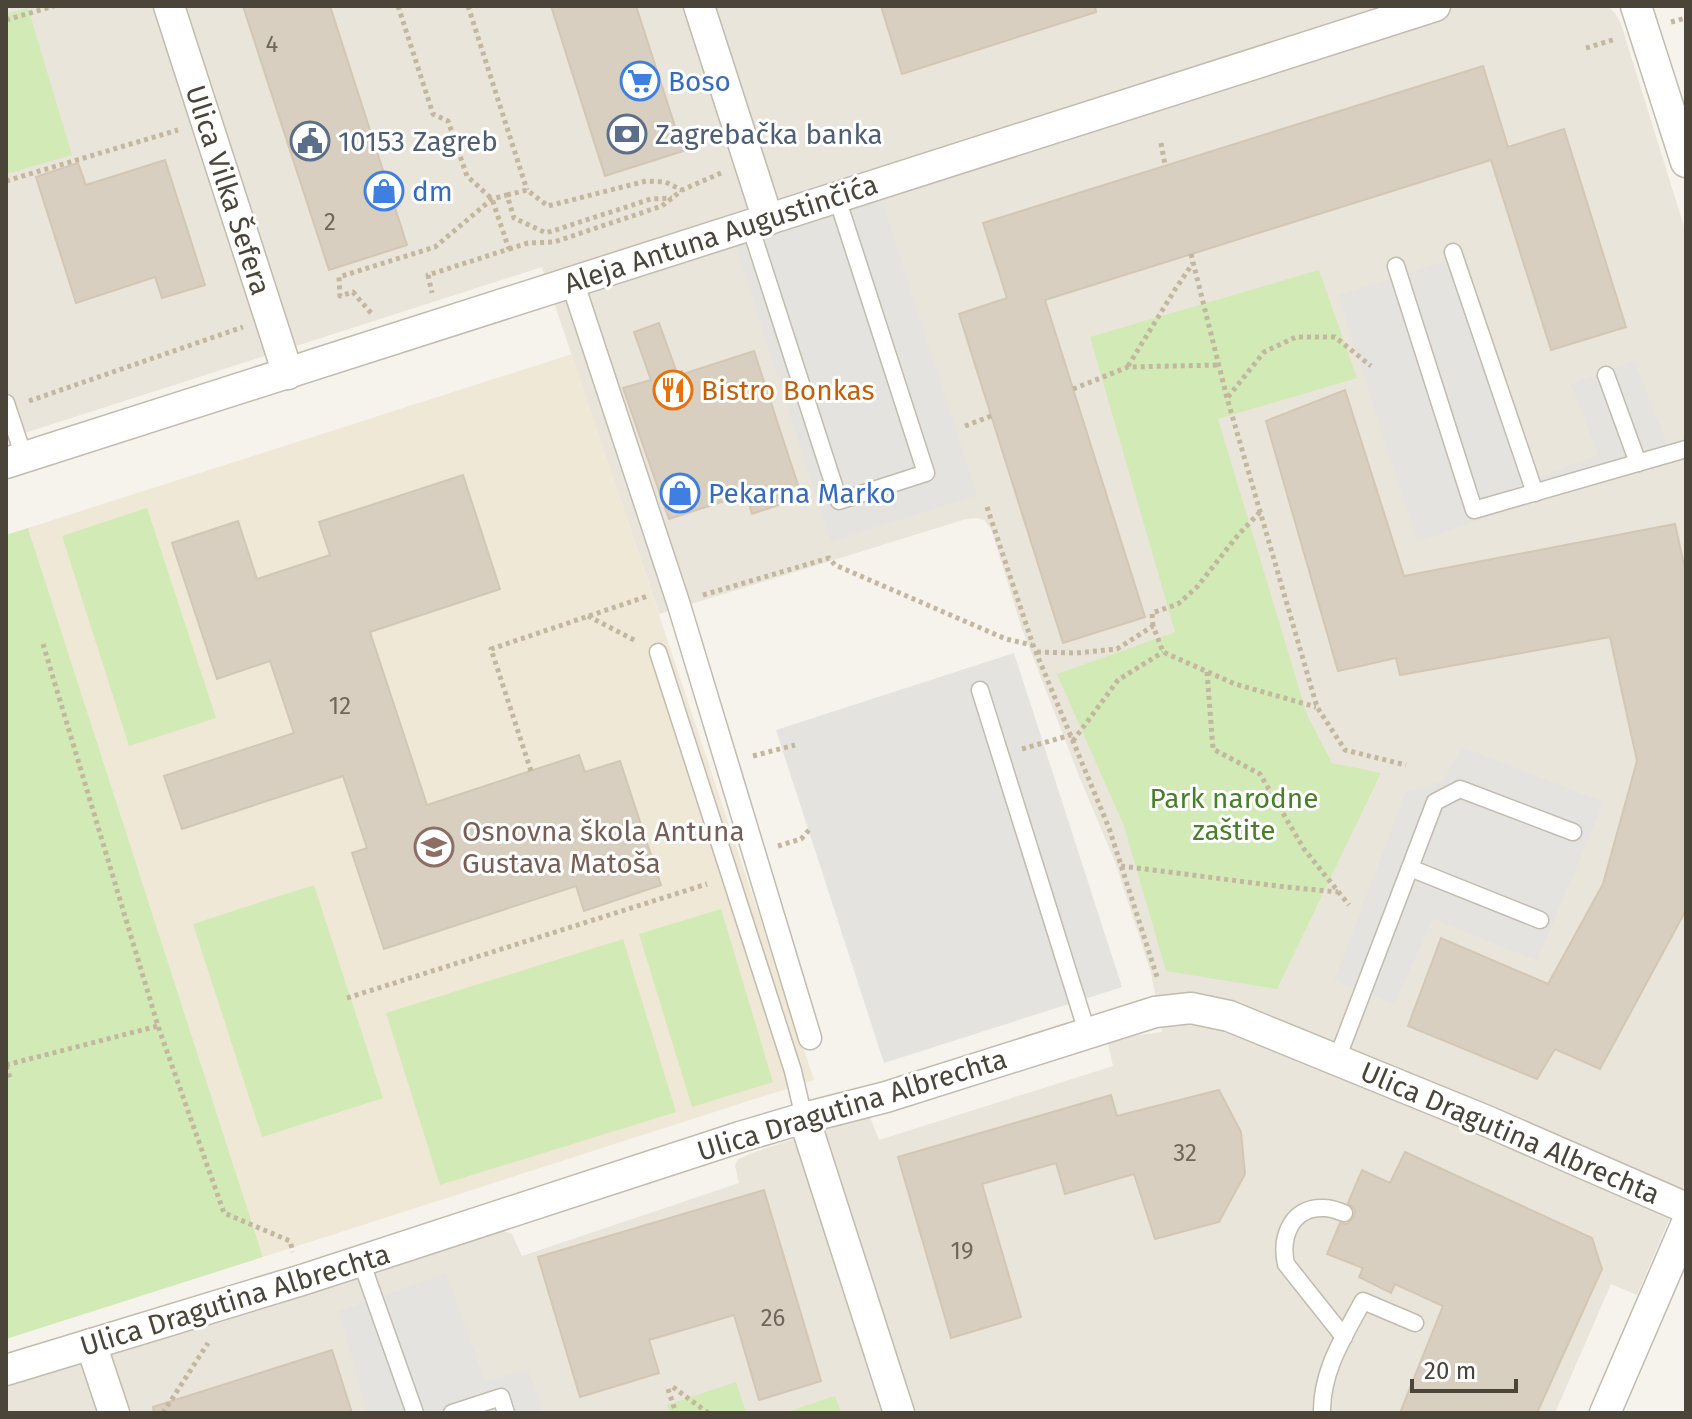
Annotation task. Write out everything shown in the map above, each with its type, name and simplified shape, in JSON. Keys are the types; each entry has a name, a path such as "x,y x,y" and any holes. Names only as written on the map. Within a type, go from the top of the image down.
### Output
{"street":[{"name":"Ulica Vilka Šefera","path":"169,6 288,374"},
{"path":"699,6 759,223"},
{"name":"Aleja Antuna Augustinčića","path":"15,460 1435,6"},
{"path":"1636,6 1686,162"},
{"path":"572,281 675,595 810,1038"},
{"name":"Ulica Dragutina Albrechta","path":"6,1370 361,1261 804,1118 886,1097 1155,1012 1191,1008 1229,1016 1337,1059 1686,1208"},
{"path":"804,1118 899,1413"},
{"name":"Ulica Dragutina Albrechta","path":"1605,1413 1686,1225"},
{"path":"91,1344 114,1413"}],"lane":[{"path":"759,223 839,501 926,473 837,198"},
{"path":"1453,252 1535,493"},
{"path":"1396,266 1474,510 1686,449"},
{"path":"1606,375 1638,463"},
{"path":"6,403 15,460"},
{"path":"658,652 793,1071 804,1118"},
{"path":"980,690 1087,1032"},
{"path":"1337,1059 1435,802 1460,789 1573,832"},
{"path":"1410,868 1540,920"},
{"path":"1344,1213 1326,1207 1303,1213 1285,1235 1283,1251 1286,1264 1344,1337"},
{"path":"361,1261 415,1413"},
{"path":"1322,1413 1321,1397 1327,1371 1363,1301 1415,1323"},
{"path":"452,1413 501,1397 506,1413"}],"path":[{"path":"6,20 54,6"},
{"path":"398,6 433,114 448,121 467,176 492,199 509,249"},
{"path":"468,6 527,190 548,206 646,181 665,182 682,190"},
{"path":"6,181 181,129"},
{"path":"1161,143 1165,165"},
{"path":"433,298 428,275 528,243 554,242 662,206 682,190 722,173"},
{"path":"372,314 353,292 340,296 339,277 435,247 492,199 527,190"},
{"path":"507,195 514,218 546,233 651,199 672,198"},
{"path":"1191,254 1227,398 1317,707 1345,750 1406,765"},
{"path":"1128,367 1193,263"},
{"path":"24,402 250,324"},
{"path":"1227,398 1264,352 1296,337 1335,337 1371,366"},
{"path":"1073,389 1128,367 1219,365"},
{"path":"965,426 991,416"},
{"path":"987,507 1033,645 1109,828 1161,988"},
{"path":"1260,512 1197,587 1178,604 1152,613 1153,626 1163,652 1235,684 1317,707"},
{"path":"531,771 491,649 588,616 829,558 835,565 1006,639 1033,645"},
{"path":"588,616 658,652"},
{"path":"1037,652 1076,653 1117,649 1153,626"},
{"path":"43,644 158,1026 224,1213 290,1241 296,1260"},
{"path":"1000,756 1072,738 1118,680 1163,652"},
{"path":"1207,672 1213,749 1260,774 1304,849 1349,905"},
{"path":"727,765 795,745"},
{"path":"1121,866 1339,892"},
{"path":"347,998 730,876"},
{"path":"10,1078 6,1065 158,1026"},
{"path":"163,1413 210,1341"},
{"path":"676,1413 670,1388 708,1413"}],"shaded area":[{"path":"6,6 1608,6 1621,24 1686,233 1686,1180 1637,1295 1611,1284 1555,1413 6,1413 6,1385 500,1230 512,1234 522,1256 739,1183 735,1166 737,1160 752,1153 863,1116 870,1117 879,1140 1113,1066 1107,1039 1162,1032 1151,973 1115,862 1021,626 991,529 984,520 966,519 659,614 542,267 6,439"},
{"path":"881,198 977,495 831,542 735,245"},
{"path":"1458,257 1530,481 1598,455 1571,384 1634,360 1670,452 1417,542 1338,295"},
{"name":"Osnovna škola Antuna Gustava Matoša","path":"572,354 814,1080 263,1257 28,528"},
{"path":"1014,653 1122,987 884,1063 776,730"},
{"path":"1462,747 1604,802 1537,961 1433,919 1394,1004 1334,981 1406,791 1443,781"},
{"path":"446,1273 485,1381 528,1369 543,1413 367,1413 339,1311"}],"green space":[{"path":"28,8 72,155 6,174 6,14"},
{"name":"Park narodne zaštite","path":"1319,270 1357,378 1218,419 1307,715 1332,763 1381,773 1277,989 1166,971 1124,826 1057,674 1175,632 1090,337"},
{"path":"147,508 216,718 129,746 62,536"},
{"path":"28,528 263,1257 6,1339 6,535"},
{"path":"314,885 383,1098 262,1137 193,924"},
{"path":"721,909 773,1082 692,1107 639,934"},
{"path":"623,939 676,1112 440,1185 386,1013"},
{"path":"736,1382 746,1413 670,1413 667,1405"},
{"path":"835,1396 841,1413 784,1413"}],"building":[{"path":"243,6 330,6 407,245 329,270"},
{"path":"551,6 636,6 683,151 605,176"},
{"path":"881,6 1095,6 1096,12 902,74"},
{"path":"1483,66 1508,147 1564,129 1626,327 1551,350 1491,160 1045,300 1145,617 1063,643 959,314 1007,298 983,223"},
{"path":"165,160 205,285 162,298 155,277 76,303 36,177 78,163 86,185"},
{"path":"659,323 677,373 682,371 683,374 754,351 802,497 752,514 746,494 669,519 623,388 651,380 634,332"},
{"path":"1345,390 1404,576 1675,524 1686,574 1686,910 1600,1069 1555,1049 1537,1079 1408,1026 1441,938 1548,984 1603,884 1637,761 1610,637 1400,675 1396,658 1338,671 1266,421"},
{"path":"463,475 500,589 370,632 427,805 579,755 585,772 620,761 661,885 584,911 576,886 384,949 352,853 367,848 343,776 182,829 164,776 294,733 270,661 217,679 172,543 238,521 257,579 330,555 319,522"},
{"path":"1219,1090 1241,1132 1245,1174 1219,1222 1155,1239 1134,1174 1065,1194 1056,1163 982,1184 1021,1317 951,1338 898,1157 1111,1095 1117,1116"},
{"path":"1405,1152 1592,1238 1602,1269 1537,1413 1400,1413 1443,1306 1395,1284 1391,1293 1359,1277 1363,1268 1327,1254 1340,1223 1347,1224 1354,1217 1355,1210 1348,1203 1362,1170 1390,1183"},
{"path":"764,1190 821,1381 759,1400 734,1315 649,1340 659,1373 580,1397 538,1257"},
{"path":"332,1350 352,1413 154,1413 153,1407"}],"place":[{"name":"Boso","path":"640,81"},
{"name":"Zagrebačka banka","path":"627,134"},
{"name":"10153 Zagreb","path":"310,141"},
{"name":"dm","path":"384,191"},
{"name":"Bistro Bonkas","path":"673,390"},
{"name":"Pekarna Marko","path":"680,493"},
{"name":"Osnovna škola Antuna Gustava Matoša","path":"434,847"}]}
